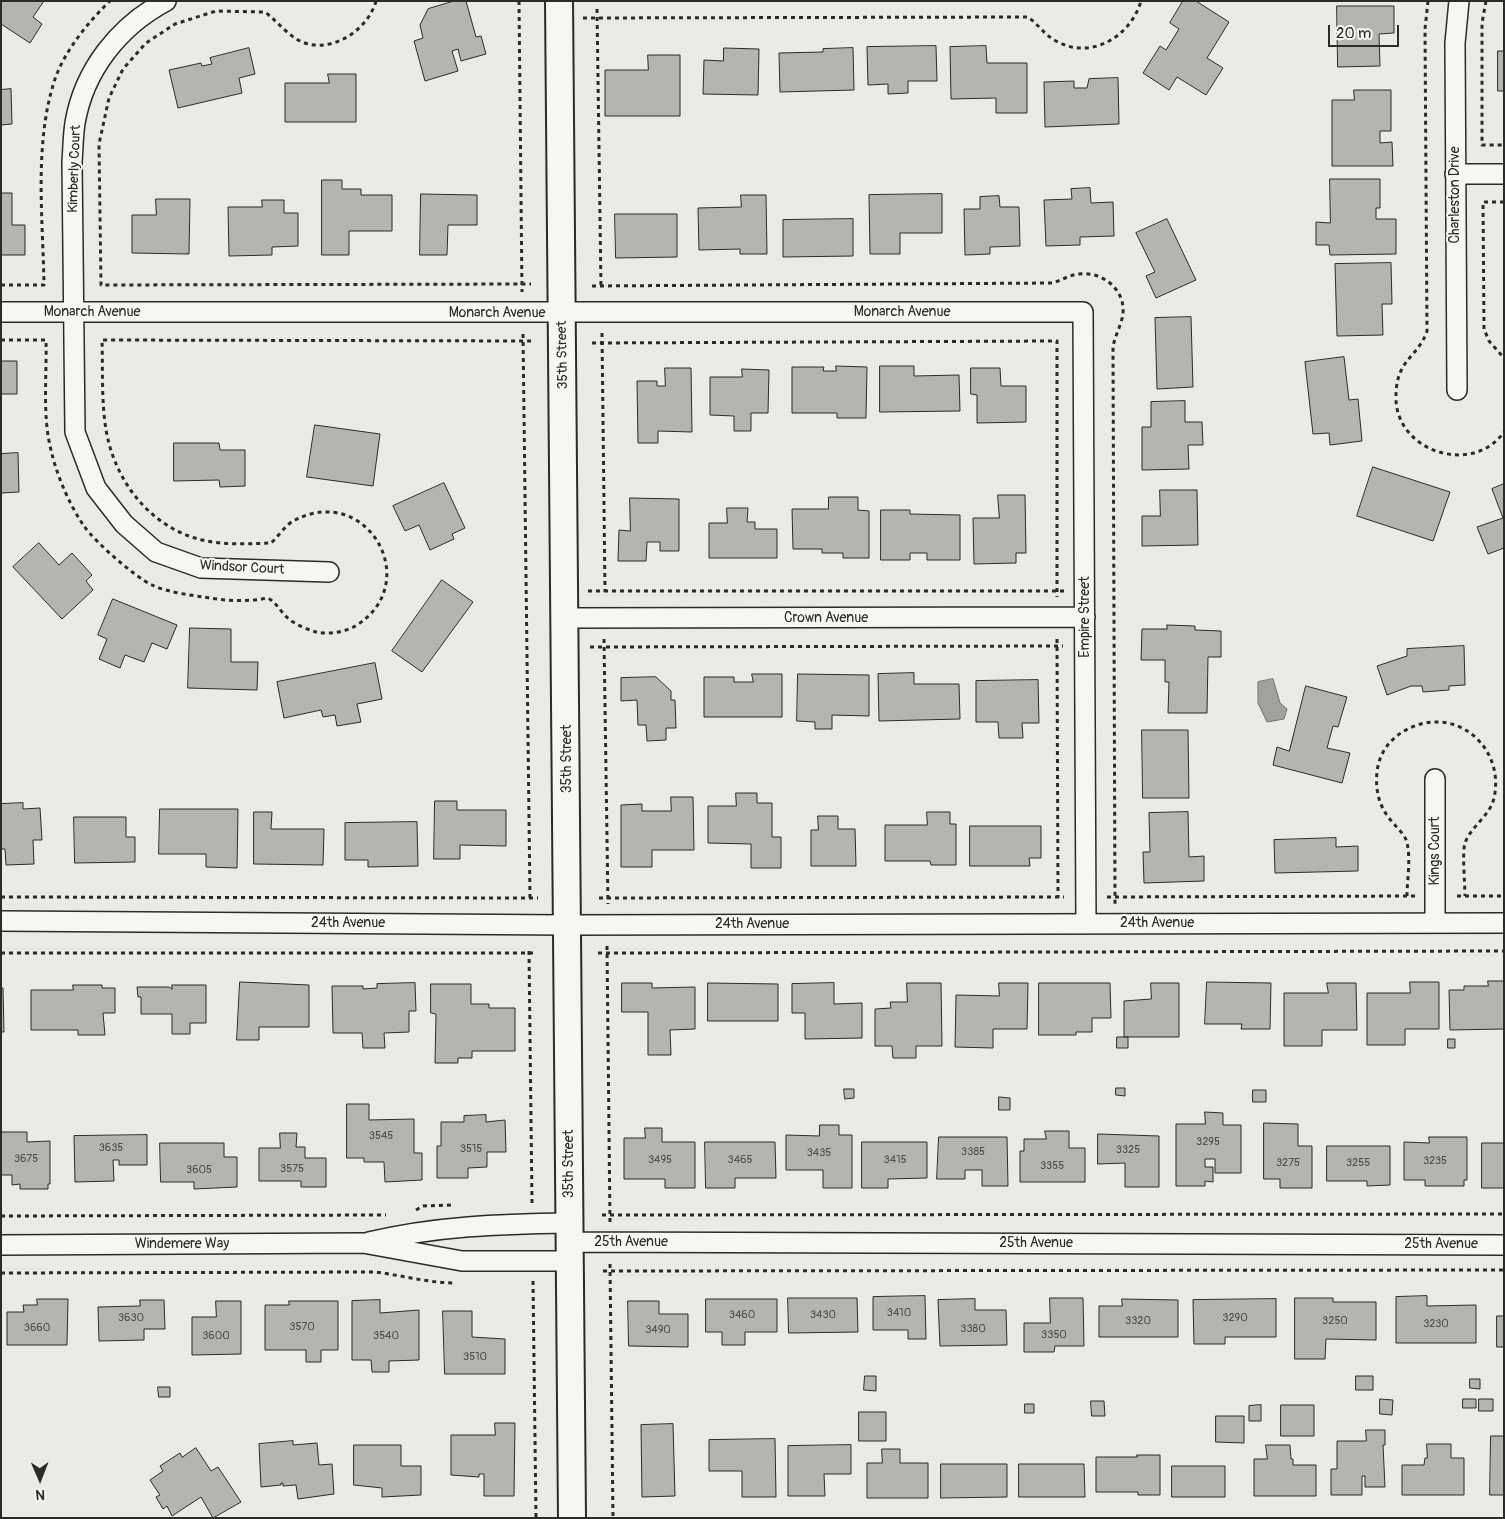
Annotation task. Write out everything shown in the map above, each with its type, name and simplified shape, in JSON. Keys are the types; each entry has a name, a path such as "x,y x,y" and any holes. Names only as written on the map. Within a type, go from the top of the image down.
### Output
{"street":[{"name":"Kimberly Court","path":"74,312 72,162 75,123 87,82 109,47 144,13 166,1"},
{"name":"Charleston Drive","path":"1457,390 1455,43 1460,1"},
{"name":"35th Street","path":"559,10 566,591 572,1518"},
{"path":"1455,174 1504,174"},
{"name":"Monarch Avenue","path":"1,312 1083,312"},
{"name":"Windsor Court","path":"74,312 75,432 96,488 124,524 156,552 201,568 329,572"},
{"name":"Empire Street","path":"1083,312 1086,923"},
{"name":"Crown Avenue","path":"566,618 1085,617"},
{"name":"Kings Court","path":"1435,779 1435,924"},
{"name":"24th Avenue","path":"1,921 567,925 1504,923"},
{"name":"Windemere Way","path":"364,1243 401,1234 462,1226 569,1242"},
{"name":"Windemere Way","path":"1,1245 364,1243 462,1261 569,1242"},
{"name":"25th Avenue","path":"569,1242 1504,1244"}],"path":[{"path":"376,1 368,21 352,35 330,44 304,43 290,36 265,12 216,11 176,24 146,44 123,69 109,98 99,144 101,284 530,284"},
{"path":"519,1 522,293"},
{"path":"559,10 597,18 1028,17 1043,32 1058,42 1067,46 1086,48 1108,43 1117,36 1134,19 1141,1"},
{"path":"1428,1 1425,29 1427,331 1400,371 1396,391 1398,410 1406,428 1416,440 1440,454 1456,455 1474,452 1492,445 1504,432"},
{"path":"1486,1 1482,23 1482,145 1504,145"},
{"path":"597,9 601,295"},
{"path":"1504,202 1483,202 1484,329 1489,340 1504,358"},
{"path":"592,286 1053,283 1068,276 1087,273 1103,278 1116,289 1123,312 1113,347 1115,923"},
{"path":"1,284 44,285"},
{"path":"524,332 530,898"},
{"path":"602,333 605,600"},
{"path":"1,340 46,340 47,424 51,449 62,485 85,527 127,569 153,586 189,595 222,600 254,601 268,598 276,602 288,619 318,633 351,629 367,618 378,603 386,584 386,567 382,549 372,532 351,517 329,512 312,514 294,521 271,544 238,544 202,540 170,526 146,510 125,485 112,458 106,433 102,340 532,342"},
{"path":"592,343 1057,341 1057,597"},
{"path":"566,591 1085,591"},
{"path":"1057,639 1058,923"},
{"path":"604,640 608,905"},
{"path":"566,648 1085,646"},
{"path":"1105,897 1416,896"},
{"path":"1457,896 1504,896"},
{"path":"1,897 538,898"},
{"path":"599,898 1065,897"},
{"path":"523,1205 533,1206 529,945"},
{"path":"608,945 610,1224"},
{"path":"598,953 1504,951"},
{"path":"1,952 536,952"},
{"path":"410,1214 423,1206 459,1205"},
{"path":"602,1215 1504,1214"},
{"path":"1,1216 392,1215"},
{"path":"610,1264 613,1518"},
{"path":"603,1272 1504,1270"},
{"path":"1,1273 374,1272 410,1276 439,1283 461,1283"},
{"path":"524,1282 534,1281 536,1518"}],"shaded area":[{"path":"1273,679 1280,703 1287,709 1284,719 1267,722 1258,703 1258,682"}],"building":[{"path":"1,1 44,1 33,17 42,24 30,43 1,24"},
{"path":"454,1 466,1 476,37 481,36 486,54 461,61 458,49 452,51 458,71 425,81 414,41 423,38 420,25 428,9"},
{"path":"1183,1 1196,1 1229,22 1207,58 1223,68 1206,95 1177,77 1169,90 1143,73 1160,46 1166,50 1179,29 1170,23"},
{"path":"1337,6 1394,6 1394,33 1379,34 1380,66 1338,67"},
{"path":"936,46 937,81 908,81 908,93 888,94 888,84 868,85 867,47"},
{"path":"986,46 987,63 1027,63 1027,113 996,113 996,98 951,99 950,47"},
{"path":"249,48 255,74 239,78 242,93 178,108 169,70 201,63 202,66 212,64 210,58"},
{"path":"724,48 759,49 758,95 703,94 704,60 723,61"},
{"path":"853,48 854,90 780,92 779,53 823,52 823,49"},
{"path":"1498,51 1504,51 1504,91 1498,91"},
{"path":"648,55 680,55 680,116 605,116 605,70 648,70"},
{"path":"328,74 356,74 356,122 285,122 285,83 329,83"},
{"path":"1118,78 1119,124 1045,127 1044,82 1074,81 1074,88 1087,88 1089,79"},
{"path":"11,89 12,124 1,125 1,90"},
{"path":"1354,90 1391,90 1391,131 1380,131 1380,143 1392,142 1393,166 1332,166 1332,100 1354,100"},
{"path":"1330,179 1380,179 1380,208 1376,208 1376,219 1396,219 1396,254 1330,255 1329,245 1316,245 1316,222 1330,223"},
{"path":"322,180 342,180 342,189 361,189 361,195 392,195 392,231 349,231 349,255 322,255"},
{"path":"1090,188 1091,203 1113,202 1114,236 1080,237 1080,245 1046,246 1044,200 1072,199 1071,189"},
{"path":"1,193 12,193 12,225 25,225 25,255 1,255"},
{"path":"421,194 477,195 477,225 448,225 447,255 420,255"},
{"path":"942,194 942,233 900,233 900,254 870,254 869,195"},
{"path":"741,195 766,195 767,254 740,254 740,249 699,250 698,208 741,207"},
{"path":"999,196 1000,207 1019,207 1020,246 990,247 990,254 965,255 964,209 980,209 980,197"},
{"path":"156,199 190,199 189,254 132,253 132,215 156,215"},
{"path":"262,200 284,200 284,213 298,213 298,246 272,247 272,255 229,256 228,207 262,207"},
{"path":"615,214 677,214 677,257 616,258"},
{"path":"853,219 853,256 783,257 783,220"},
{"path":"1167,219 1196,280 1156,298 1146,276 1155,272 1136,233"},
{"path":"1391,263 1392,304 1382,304 1383,335 1337,336 1335,264"},
{"path":"1191,317 1193,387 1157,389 1155,318"},
{"path":"1344,357 1349,400 1358,399 1362,441 1330,445 1329,433 1313,434 1305,362"},
{"path":"1,361 17,361 17,394 1,394"},
{"path":"836,366 867,367 866,418 837,418 837,413 792,413 792,367 824,367 823,371 836,371"},
{"path":"880,366 914,366 914,376 959,375 960,411 880,412"},
{"path":"665,368 691,368 692,432 658,431 658,443 638,443 637,381 657,381 657,386 665,386"},
{"path":"971,368 1000,368 1001,386 1026,386 1026,422 977,423 977,395 971,394"},
{"path":"742,369 769,370 768,413 751,413 751,431 734,431 734,416 710,415 710,377 742,377"},
{"path":"1185,401 1185,422 1202,422 1203,445 1188,445 1189,469 1142,470 1142,427 1151,427 1151,402"},
{"path":"315,425 380,434 373,486 307,477"},
{"path":"174,443 219,443 220,450 245,450 245,486 220,487 219,480 174,481"},
{"path":"18,453 19,492 1,493 1,454"},
{"path":"1373,467 1450,492 1433,541 1357,516"},
{"path":"444,483 465,528 452,534 454,539 430,550 419,525 405,531 393,506"},
{"path":"1504,484 1504,548 1488,554 1477,527 1503,518 1492,489"},
{"path":"1160,490 1197,490 1198,545 1142,546 1142,516 1160,516"},
{"path":"998,495 1025,495 1026,553 1016,553 1016,563 974,564 973,518 999,518"},
{"path":"829,497 858,497 858,510 869,511 869,558 843,558 843,553 822,553 822,549 793,549 792,509 828,509"},
{"path":"630,498 679,499 679,551 660,551 660,542 647,542 646,561 618,561 619,530 630,531"},
{"path":"727,508 748,508 747,522 755,522 755,529 777,529 777,558 709,558 709,523 727,523"},
{"path":"881,510 910,510 910,514 960,515 960,560 927,560 927,553 910,553 910,560 881,560"},
{"path":"39,543 59,565 72,553 92,575 86,581 93,590 62,619 13,567"},
{"path":"442,580 473,602 422,672 392,651"},
{"path":"113,599 177,625 167,649 152,643 144,662 125,655 120,668 99,659 107,639 98,635"},
{"path":"1167,625 1195,626 1195,630 1221,631 1221,657 1208,657 1207,713 1168,713 1169,682 1165,682 1165,660 1141,660 1142,629 1167,629"},
{"path":"190,628 231,629 231,662 258,662 257,690 188,688"},
{"path":"1464,646 1465,685 1449,686 1449,690 1423,692 1422,686 1411,686 1387,695 1377,666 1407,656 1407,649"},
{"path":"375,663 382,699 357,704 361,722 337,726 335,715 323,717 321,710 284,718 277,682"},
{"path":"914,673 914,684 959,684 960,719 879,721 878,674"},
{"path":"752,674 782,674 782,717 704,717 704,677 734,677 734,682 753,682"},
{"path":"798,674 869,675 869,716 832,715 832,729 815,729 815,722 797,721"},
{"path":"656,677 671,691 671,700 675,700 676,728 666,728 666,740 647,741 646,725 638,725 637,700 621,701 621,678"},
{"path":"1038,680 1039,723 1022,723 1023,738 999,738 998,722 976,722 976,681"},
{"path":"1306,686 1347,697 1338,727 1333,726 1327,748 1350,753 1342,783 1273,765 1277,747 1289,751"},
{"path":"1142,730 1188,730 1189,798 1143,798"},
{"path":"736,793 757,793 757,803 772,803 772,837 781,837 781,868 751,868 751,844 708,843 708,806 736,806"},
{"path":"671,797 693,797 694,850 652,850 652,867 621,867 621,805 642,804 642,811 671,811"},
{"path":"435,801 457,801 457,810 506,810 506,846 460,845 460,859 434,859"},
{"path":"23,803 23,809 40,808 42,840 33,840 34,864 6,865 5,849 1,849 1,804"},
{"path":"160,809 238,809 237,868 206,867 206,854 159,854"},
{"path":"254,812 272,812 271,829 324,829 323,865 254,864"},
{"path":"927,812 950,812 950,824 956,824 956,865 931,865 930,861 885,861 885,825 927,825"},
{"path":"1188,812 1189,857 1204,856 1204,881 1144,883 1143,852 1150,852 1149,813"},
{"path":"818,816 838,816 838,829 855,829 856,866 811,866 811,830 818,830"},
{"path":"74,817 126,817 126,837 135,837 135,862 75,863"},
{"path":"417,822 418,866 368,867 368,860 345,860 345,823"},
{"path":"970,826 1041,826 1041,858 1029,858 1030,866 970,866"},
{"path":"1336,838 1336,847 1358,846 1358,871 1275,873 1274,840"},
{"path":"1488,981 1504,981 1504,1029 1450,1030 1449,990 1464,990 1464,986 1488,986"},
{"path":"240,982 309,985 309,1027 259,1027 259,1040 237,1040"},
{"path":"1207,982 1271,983 1270,1029 1241,1029 1242,1024 1205,1024"},
{"path":"1410,982 1439,982 1439,1029 1405,1029 1405,1045 1367,1045 1367,993 1410,993"},
{"path":"415,983 416,1011 409,1011 409,1032 384,1033 385,1048 363,1048 362,1033 333,1033 332,986 363,986 363,989 377,988 377,984"},
{"path":"622,983 652,983 652,988 695,987 695,1029 670,1030 671,1055 648,1055 648,1012 622,1012"},
{"path":"708,983 778,984 778,1021 708,1021"},
{"path":"834,983 834,1004 862,1003 862,1038 805,1039 805,1013 792,1013 792,984"},
{"path":"907,983 941,983 942,1046 916,1046 916,1058 893,1058 892,1046 875,1046 875,1009 891,1008 890,1002 907,1002"},
{"path":"999,983 1028,983 1027,1029 993,1029 993,1048 955,1047 956,995 999,996"},
{"path":"1039,983 1110,983 1111,1018 1092,1018 1092,1032 1076,1032 1076,1035 1039,1035"},
{"path":"1151,983 1179,983 1179,1037 1124,1037 1124,1001 1151,999"},
{"path":"1327,983 1356,983 1357,1030 1322,1030 1322,1046 1284,1046 1284,993 1328,993"},
{"path":"431,984 471,984 471,1004 489,1004 489,1008 515,1008 515,1051 472,1051 472,1058 458,1058 458,1063 435,1063 436,1014 431,1013"},
{"path":"73,985 102,985 102,988 115,988 115,1013 103,1013 105,1035 78,1035 78,1030 31,1030 31,990 73,990"},
{"path":"172,985 206,985 206,1023 190,1023 190,1034 172,1034 172,1014 141,1014 141,997 138,997 137,987 169,987 172,989"},
{"path":"1,988 3,988 4,1032 1,1032"},
{"path":"1117,1037 1128,1037 1128,1048 1117,1048"},
{"path":"1448,1039 1455,1039 1455,1048 1448,1048"},
{"path":"1116,1088 1125,1088 1125,1096 1116,1095"},
{"path":"844,1089 854,1089 854,1098 845,1099"},
{"path":"1253,1090 1266,1090 1266,1102 1253,1102"},
{"path":"999,1097 1010,1098 1010,1110 999,1110"},
{"path":"347,1104 369,1104 369,1120 414,1119 414,1153 422,1153 422,1180 385,1182 384,1162 364,1162 364,1158 347,1158"},
{"path":"1205,1112 1223,1113 1223,1125 1241,1125 1241,1173 1215,1173 1215,1159 1205,1159 1205,1167 1213,1167 1213,1182 1205,1181 1205,1186 1176,1186 1176,1124 1205,1124"},
{"path":"486,1115 486,1122 505,1120 506,1152 487,1152 487,1167 468,1168 468,1178 437,1178 437,1146 441,1146 441,1122 464,1122 464,1116"},
{"path":"1264,1123 1298,1124 1298,1146 1312,1146 1312,1188 1280,1188 1280,1179 1264,1179"},
{"path":"820,1125 839,1125 839,1135 852,1135 852,1188 823,1188 823,1170 786,1170 786,1135 819,1136"},
{"path":"645,1128 662,1128 662,1142 695,1142 695,1188 665,1188 665,1179 624,1179 624,1138 645,1138"},
{"path":"1045,1131 1069,1131 1069,1148 1085,1148 1085,1182 1020,1182 1020,1151 1024,1151 1024,1139 1046,1139"},
{"path":"2,1132 27,1132 27,1142 50,1141 50,1184 48,1184 48,1189 20,1189 20,1184 12,1185 12,1175 1,1175"},
{"path":"280,1133 297,1133 296,1147 305,1147 305,1158 326,1158 326,1187 301,1187 301,1181 259,1181 259,1148 280,1148"},
{"path":"1098,1134 1159,1136 1159,1187 1125,1187 1125,1163 1098,1164"},
{"path":"147,1135 147,1165 119,1165 119,1160 113,1160 114,1181 75,1182 74,1136"},
{"path":"939,1137 1007,1137 1008,1186 982,1186 982,1170 965,1170 965,1179 937,1179"},
{"path":"1429,1137 1467,1137 1467,1180 1464,1180 1464,1186 1425,1186 1425,1180 1404,1180 1404,1142 1429,1143"},
{"path":"705,1142 775,1142 776,1178 735,1178 735,1188 706,1188"},
{"path":"862,1142 927,1142 927,1178 888,1179 888,1188 862,1188"},
{"path":"160,1143 224,1143 224,1157 237,1157 237,1187 194,1189 194,1182 161,1182"},
{"path":"1482,1143 1504,1143 1504,1188 1482,1188"},
{"path":"1327,1146 1390,1146 1390,1185 1367,1186 1367,1181 1327,1181"},
{"path":"925,1296 926,1339 908,1339 908,1330 873,1330 873,1297"},
{"path":"1427,1296 1427,1306 1476,1305 1476,1343 1396,1343 1396,1297"},
{"path":"788,1298 857,1298 858,1332 789,1333"},
{"path":"1050,1298 1083,1298 1084,1346 1055,1346 1054,1352 1024,1352 1024,1323 1050,1323"},
{"path":"1295,1298 1333,1298 1333,1302 1376,1302 1376,1340 1326,1339 1325,1359 1295,1359"},
{"path":"37,1299 68,1299 67,1345 7,1345 7,1312 24,1312 23,1305 37,1305"},
{"path":"706,1299 777,1299 777,1332 745,1332 745,1345 722,1345 722,1332 706,1332"},
{"path":"975,1299 975,1310 1006,1310 1007,1345 940,1346 938,1300"},
{"path":"1122,1299 1178,1300 1178,1337 1099,1337 1099,1306 1122,1306"},
{"path":"1276,1299 1276,1337 1225,1337 1225,1344 1194,1344 1193,1300"},
{"path":"140,1300 164,1300 165,1329 144,1329 144,1340 99,1341 98,1307 140,1306"},
{"path":"380,1300 380,1313 419,1310 419,1360 389,1361 389,1372 372,1372 371,1360 352,1360 352,1301"},
{"path":"216,1301 241,1301 241,1354 192,1355 192,1317 216,1317"},
{"path":"289,1301 338,1301 338,1350 321,1350 321,1362 306,1362 306,1350 265,1350 265,1305 289,1305"},
{"path":"628,1301 659,1301 659,1314 688,1314 688,1347 629,1346"},
{"path":"443,1311 472,1311 472,1337 505,1339 505,1374 445,1374"},
{"path":"1497,1316 1504,1316 1504,1347 1497,1347"},
{"path":"865,1376 876,1376 876,1391 864,1390"},
{"path":"1356,1376 1373,1376 1373,1390 1356,1390"},
{"path":"1470,1379 1480,1379 1480,1389 1470,1388"},
{"path":"158,1387 170,1387 170,1397 159,1397"},
{"path":"1380,1399 1393,1400 1392,1415 1380,1414"},
{"path":"1463,1399 1476,1399 1476,1408 1463,1408"},
{"path":"1479,1399 1493,1399 1493,1411 1479,1411"},
{"path":"1091,1401 1104,1401 1105,1416 1092,1416"},
{"path":"1025,1404 1034,1404 1034,1413 1025,1413"},
{"path":"1261,1405 1261,1421 1249,1421 1249,1406"},
{"path":"1281,1405 1314,1405 1314,1436 1281,1436"},
{"path":"859,1412 886,1412 886,1441 859,1441"},
{"path":"1216,1416 1244,1416 1244,1443 1216,1442"},
{"path":"495,1423 515,1423 514,1496 484,1496 484,1474 479,1474 479,1477 451,1475 451,1435 495,1435"},
{"path":"673,1424 675,1496 642,1497 641,1425"},
{"path":"1366,1430 1385,1430 1385,1445 1383,1445 1385,1487 1365,1487 1365,1476 1362,1476 1362,1495 1331,1495 1331,1469 1337,1469 1337,1441 1366,1441"},
{"path":"1491,1436 1504,1436 1504,1495 1490,1495"},
{"path":"775,1439 776,1497 742,1497 742,1471 709,1471 709,1440"},
{"path":"293,1441 293,1445 317,1443 319,1465 332,1464 334,1494 298,1499 296,1485 283,1486 283,1483 281,1483 281,1485 261,1487 259,1444"},
{"path":"1427,1444 1451,1444 1451,1458 1464,1458 1464,1495 1402,1495 1402,1465 1424,1465 1425,1458 1427,1458"},
{"path":"354,1445 401,1445 401,1466 421,1466 421,1495 382,1497 382,1488 354,1485"},
{"path":"851,1445 851,1474 824,1474 825,1496 788,1496 788,1446"},
{"path":"1266,1445 1290,1445 1293,1465 1316,1465 1316,1496 1254,1496 1254,1459 1267,1459"},
{"path":"196,1448 211,1471 218,1467 241,1502 213,1518 201,1497 172,1516 167,1506 163,1509 156,1497 160,1495 150,1480 163,1471 160,1466 180,1453 182,1457"},
{"path":"882,1449 900,1449 900,1463 928,1463 928,1498 867,1498 867,1463 882,1463"},
{"path":"1137,1455 1160,1455 1160,1495 1138,1495 1138,1492 1096,1492 1096,1457 1137,1457"},
{"path":"941,1464 1007,1464 1007,1497 941,1498"},
{"path":"1019,1464 1084,1464 1085,1497 1019,1497"},
{"path":"1172,1466 1225,1466 1225,1497 1172,1497"}]}
